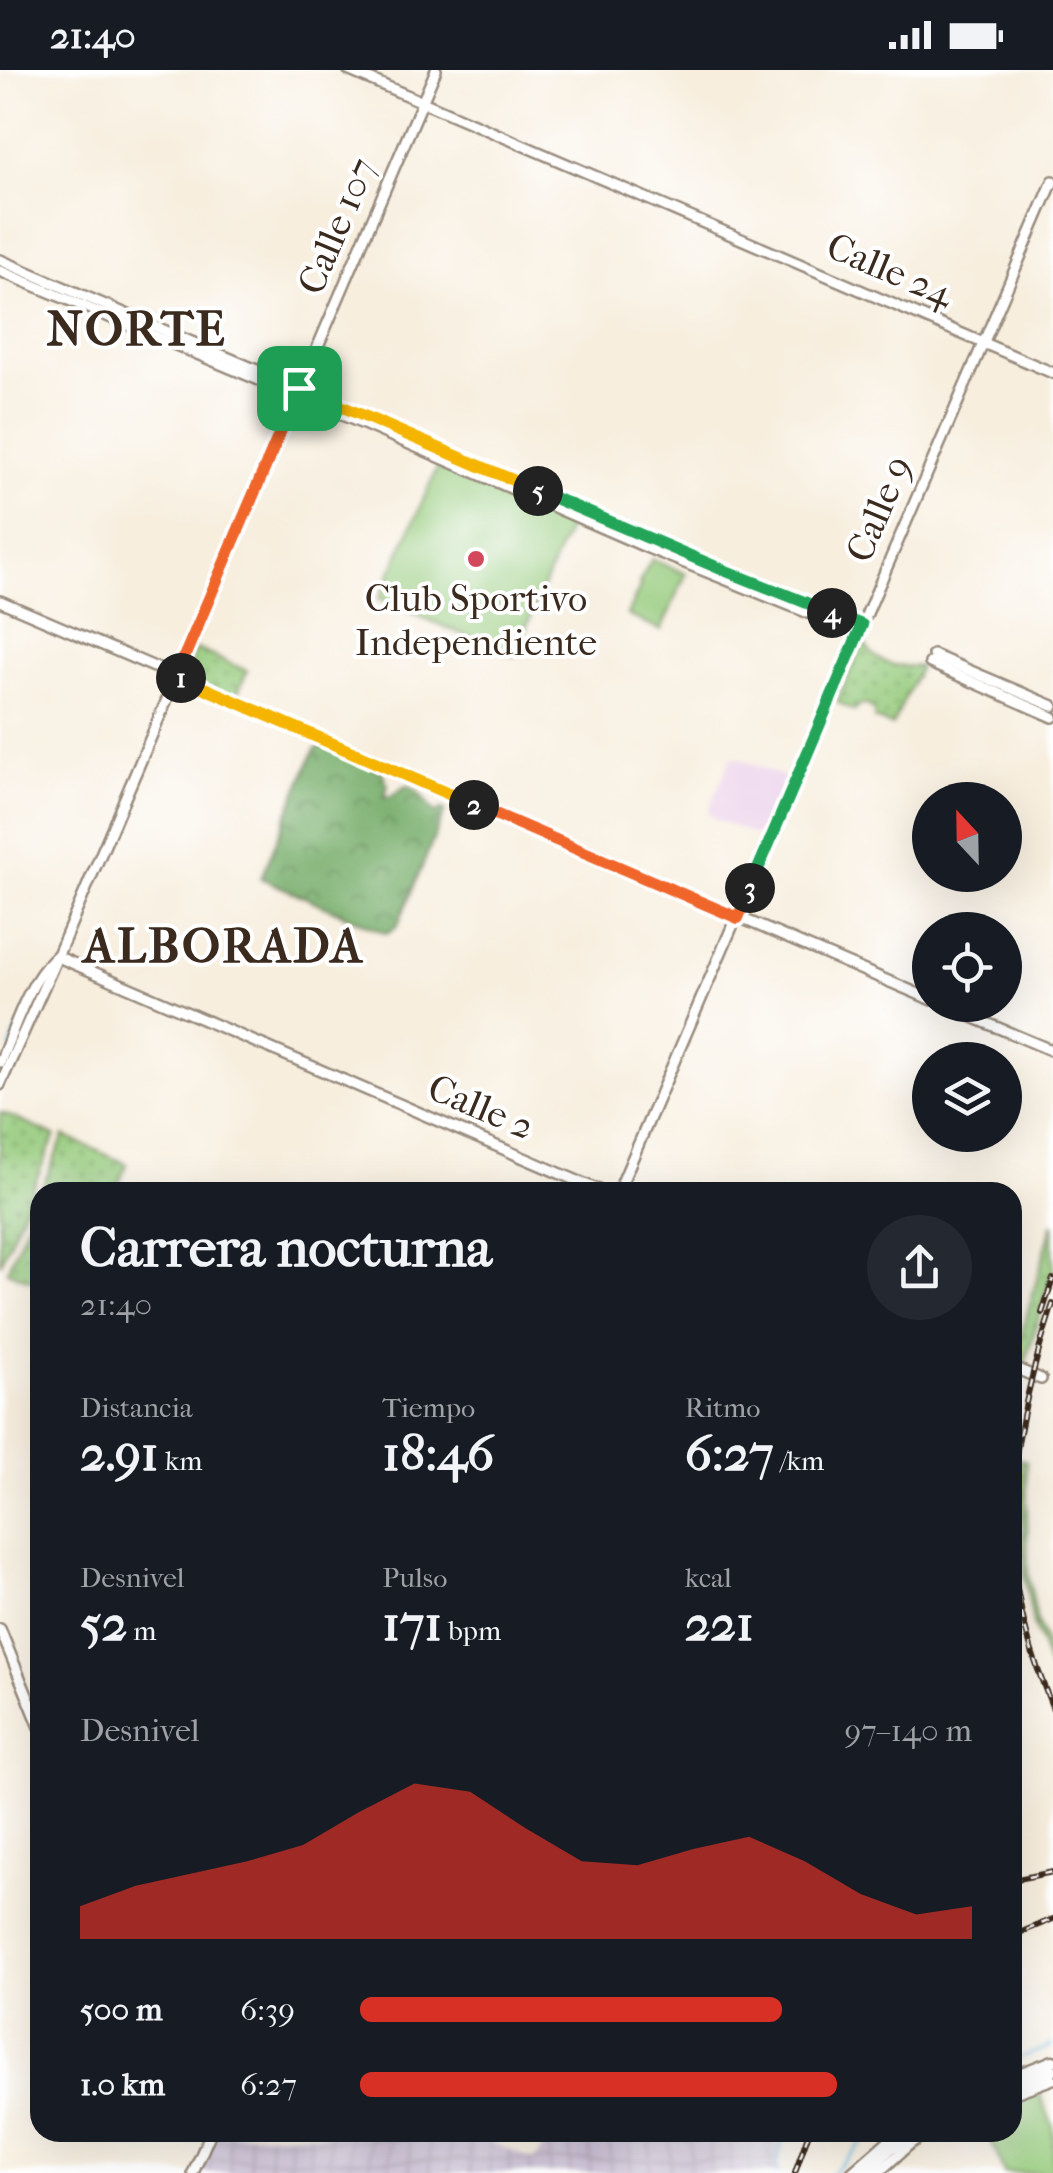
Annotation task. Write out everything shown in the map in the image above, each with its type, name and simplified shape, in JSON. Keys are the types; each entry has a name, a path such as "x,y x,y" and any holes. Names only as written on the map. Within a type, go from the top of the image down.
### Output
{"main road":[{"path":"1022,2073 1053,2061"},
{"path":"1022,2082 1053,2070"},
{"path":"852,2173 888,2142"},
{"path":"866,2173 899,2142"}],"street":[{"name":"Calle 24","path":"348,70 1053,374"},
{"name":"Calle 107","path":"56,956 436,70"},
{"name":"Calle 9","path":"622,1182 1053,181"},
{"path":"0,260 297,393"},
{"path":"0,271 860,629"},
{"path":"0,600 912,991"},
{"path":"1053,706 931,659 1053,717"},
{"path":"0,1062 31,990 56,956"},
{"path":"0,1085 56,956"},
{"name":"Calle 2","path":"56,956 580,1182"},
{"path":"984,1022 1053,1051"},
{"path":"1022,1371 1041,1380"},
{"path":"0,1629 30,1702"},
{"path":"1022,2090 1053,2079"},
{"path":"195,2173 207,2142"},
{"path":"878,2173 914,2142"}],"shaded area":[{"path":"731,758 789,779 762,838 715,819 708,812"},
{"path":"212,2142 490,2142 533,2160 544,2142 783,2142 776,2166 778,2173 198,2173"}],"green space":[{"name":"Club Sportivo Independiente","path":"440,462 572,519 514,656 379,599"},
{"path":"652,559 686,574 661,630 627,615"},
{"path":"863,641 880,660 920,666 892,726 875,719 868,705 860,705 854,711 837,702"},
{"path":"196,649 247,671 235,700 184,677"},
{"path":"321,745 382,771 388,786 384,797 410,786 435,814 441,809 445,811 397,927 386,933 261,878 314,751"},
{"path":"0,1112 55,1136 35,1182 30,1182 30,1194 0,1264"},
{"path":"64,1136 127,1164 119,1182 44,1182"},
{"path":"30,1217 30,1280 7,1271"},
{"path":"1053,1223 1053,1270 1024,1367 1022,1332"},
{"path":"1022,1460 1026,1461 1028,1574 1037,1622 1053,1667 1053,1681 1033,1624 1024,1575"},
{"path":"1038,2089 1053,2127 1053,2173 1004,2173 992,2142 1022,2142 1022,2095"}],"waterway":[{"path":"10,1048 30,1001"},
{"path":"1022,2057 1053,2045"},
{"path":"778,2173 776,2166 783,2142"},
{"path":"832,2173 863,2142"}],"railway":[{"path":"1042,1313 1053,1279"},
{"path":"1022,1422 1053,1304"},
{"path":"1022,1612 1053,1709"},
{"path":"1022,1878 1053,1872"},
{"path":"1022,1932 1053,1919"},
{"path":"795,2173 806,2142"}],"place":[{"name":"Club Sportivo Independiente","path":"476,559"}],"district":[{"name":"NORTE","path":"137,329"},
{"name":"ALBORADA","path":"224,946"}],"route":[{"path":"299,388 721,569 862,625 738,918 176,676 299,388"}]}
